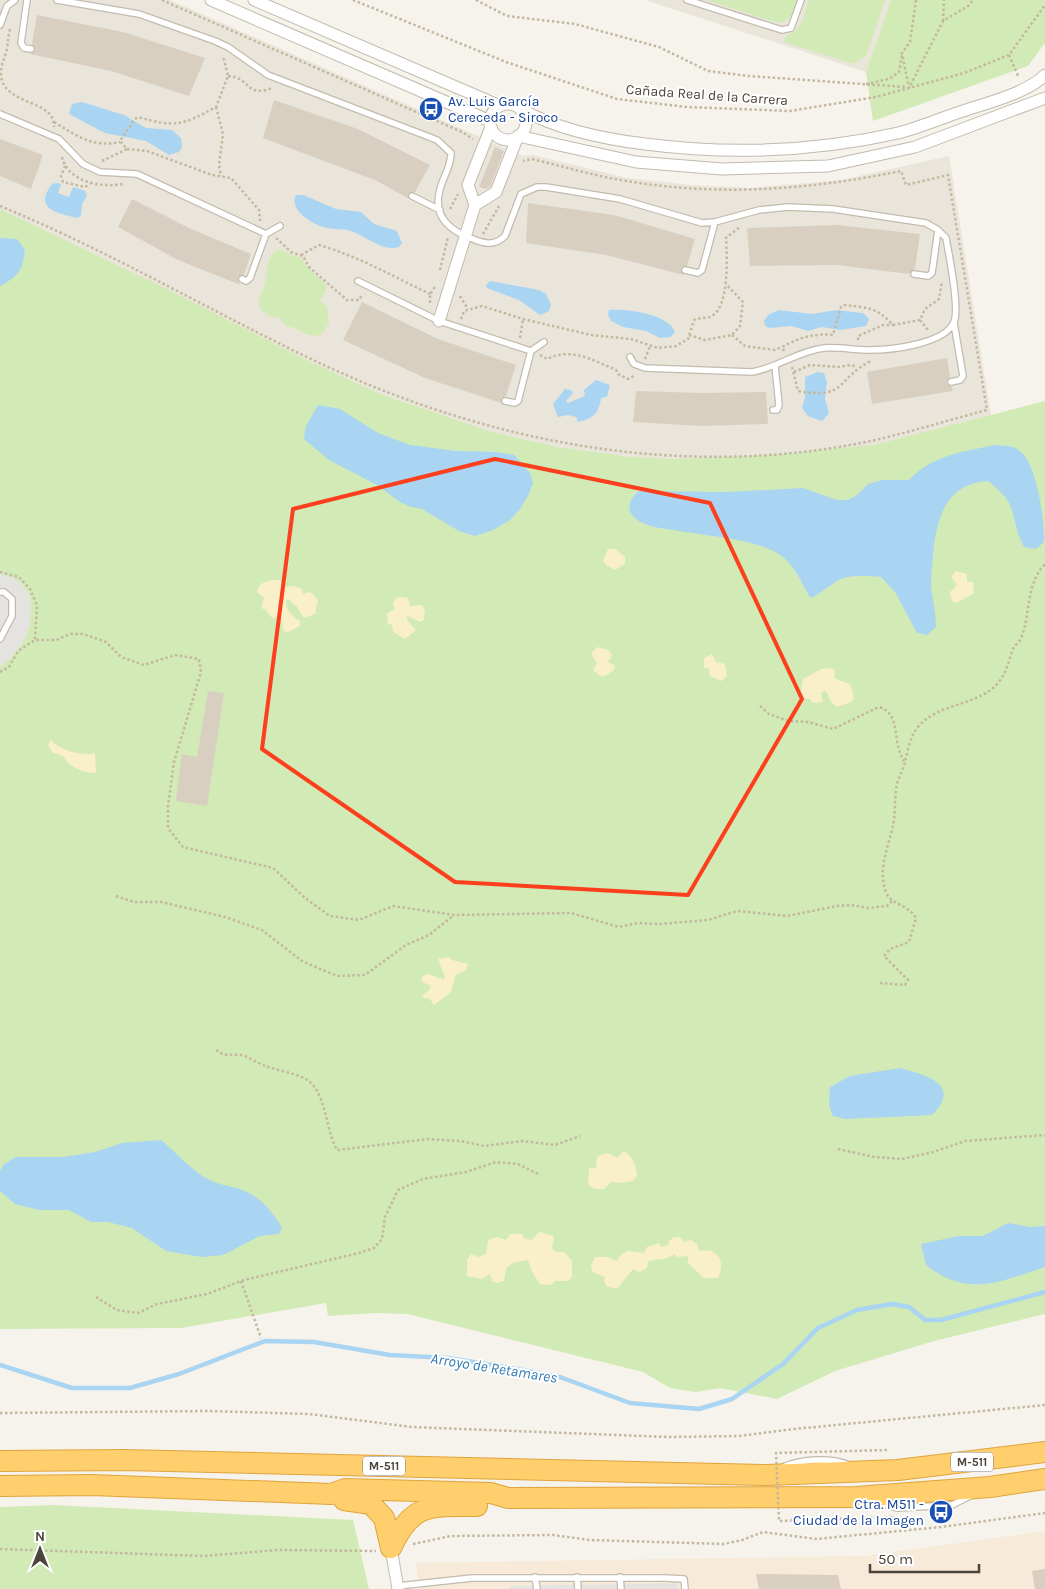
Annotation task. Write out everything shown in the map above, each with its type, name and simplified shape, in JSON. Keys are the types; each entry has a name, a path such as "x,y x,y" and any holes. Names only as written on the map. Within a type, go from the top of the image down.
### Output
{"highway":[{"name":"M-511","path":"0,1461 124,1460 767,1475 865,1472 998,1460 1045,1452"},
{"name":"M-511","path":"331,1494 345,1489 491,1493 508,1498 856,1497 990,1486 1045,1479"},
{"name":"M-511","path":"0,1486 92,1485 331,1494 345,1500 371,1504 384,1518 392,1548"},
{"name":"M-511","path":"392,1548 410,1517 436,1506 492,1506 508,1498"}],"street":[{"path":"211,0 490,124 499,137 512,139 518,136 636,162 722,170 828,166 915,146 1045,98"},
{"path":"254,0 500,106"},
{"path":"434,319 474,205 468,185 494,109 500,106 512,104 543,122 608,140 729,152 788,150 899,133 996,100 1024,88 1045,74"},
{"path":"474,205 496,192 518,136 525,126 522,110"},
{"path":"392,1548 398,1587"}],"lane":[{"path":"0,25 7,6 16,0"},
{"path":"26,0 22,43 24,48 31,49"},
{"path":"57,0 139,14 215,41 228,47 268,75 436,140 451,153 451,163 438,194 440,210 448,226 454,232 479,242 491,244 500,241 505,236 521,194 537,187 620,199 702,223 715,222 744,213 788,207 843,210 926,223 938,230 946,238 956,310 954,323 963,376 960,380 951,382"},
{"path":"687,0 782,30 791,28 801,0"},
{"path":"0,114 59,139 83,164 95,170 137,174 266,234"},
{"path":"412,196 440,210"},
{"path":"685,270 698,274 702,270 715,222"},
{"path":"242,279 246,281 250,278 266,234 280,226"},
{"path":"914,274 928,276 932,274 938,230"},
{"path":"358,281 434,319 531,351"},
{"path":"630,357 634,364 645,368 752,372 775,366 809,351 825,348 873,350 915,344 938,337 954,323"},
{"path":"505,401 515,403 518,401 531,351 544,342"},
{"path":"773,410 777,410 779,405 775,366"},
{"path":"0,592 4,592 12,599 12,616 0,639"},
{"path":"398,1587 472,1578 577,1577 684,1579 685,1589"},
{"path":"577,1577 578,1589"},
{"path":"535,1578 537,1589"},
{"path":"620,1578 621,1589"}],"path":[{"path":"162,0 464,133 474,141"},
{"name":"Cañada Real de la Carrera","path":"353,0 506,62 617,99 687,106 790,111 876,97 964,73 1009,55"},
{"path":"476,0 507,16 575,24 659,47 708,71 749,76 909,88"},
{"path":"865,84 889,78 899,72 902,53 910,42 916,0"},
{"path":"909,88 942,21 944,0"},
{"path":"942,21 968,6 974,0"},
{"path":"1024,88 1009,55 1045,4"},
{"path":"11,28 1,68 3,82 11,94 43,109 53,117 54,122 51,136"},
{"path":"215,52 223,55 228,76 216,107 223,134 219,165 221,176"},
{"path":"902,53 909,88"},
{"path":"228,76 238,77 251,90 256,92 276,88 286,90 290,82"},
{"path":"54,122 96,144 104,145 120,142 138,117 161,124 188,122 216,107"},
{"path":"120,142 127,149"},
{"path":"95,170 102,161 127,149 147,151 182,165 231,178 259,210 260,222 256,230"},
{"path":"0,206 103,253 311,359 381,390 458,418 557,443 676,456 776,454 871,441 987,410 948,175 906,185 901,171 841,183 790,188 712,190 620,180 528,158 519,164"},
{"path":"65,166 61,176 63,182 85,187 90,184"},
{"path":"438,278 448,240 450,208 460,189"},
{"path":"479,242 500,204"},
{"path":"272,230 277,241 291,252 304,256 309,267 347,300 359,300 368,286"},
{"path":"458,328 464,311 482,306 523,319 599,336 631,339 658,348 683,344 688,339 694,320 711,316 718,310 726,284 726,238"},
{"path":"300,255 319,246 343,252 382,269 430,294"},
{"path":"920,320 925,309 939,299 945,264 950,264"},
{"path":"689,334 704,340 732,334 740,326 743,302 726,284"},
{"path":"434,319 430,294 435,287"},
{"path":"834,333 841,306 873,308 880,311 894,325 920,320"},
{"path":"520,347 523,319"},
{"path":"920,320 927,328 932,339"},
{"path":"732,334 746,346 775,350 782,347"},
{"path":"788,359 794,372 798,391 827,393 841,386 857,367 874,359 873,350"},
{"path":"531,351 547,359 566,352 581,356 616,370 618,374 628,379 632,376 645,376 645,368"},
{"path":"794,372 810,365 838,367 851,365 857,367"},
{"path":"880,983 905,985 908,980 884,956 890,949 909,942 916,918 909,909 892,901 886,892 883,865 893,825 897,783 905,762 906,750 918,727 951,705 972,700 991,690 1001,679 1015,646 1021,639 1031,592 1040,569 1045,564"},
{"path":"0,572 19,577 30,589 37,605 35,640"},
{"path":"0,672 8,667 18,651 35,640 56,640 70,634 83,634 106,642 121,657 144,665 175,655 199,659 201,672 178,745 168,806 168,828 183,847 273,868 305,898 330,916 359,920 393,906 454,915 571,913 619,927 638,923 667,924 708,920 737,912 787,916 837,906 852,905 868,908 887,906 892,901"},
{"path":"760,706 768,714 788,721 808,722 833,729 879,707 888,710 893,716 898,752 905,762"},
{"path":"116,896 134,902 161,902 225,917 262,930 302,961 338,976 366,975 406,945 429,935 454,915"},
{"path":"216,1050 224,1056 243,1055 266,1066 298,1076 312,1084 322,1103 330,1137 338,1150 428,1139 461,1141 484,1146 522,1141 555,1145 580,1136"},
{"path":"838,1149 874,1157 902,1159 934,1152 965,1141 1045,1135"},
{"path":"96,1297 117,1310 138,1314 157,1304 207,1294 241,1281 374,1248 382,1239 385,1217 398,1190 423,1179 466,1172 496,1162 518,1164 538,1174"},
{"path":"241,1281 261,1338"},
{"path":"0,1413 208,1411 309,1414 412,1427 677,1437 739,1436 1045,1405"},
{"path":"887,1450 776,1454 778,1520 893,1517 902,1530"},
{"path":"0,1549 204,1556 278,1550 369,1552 451,1536 552,1535 590,1540 724,1544 763,1532 816,1539 941,1527 1045,1513"}],"highlighted area":[{"path":"495,459 710,503 802,699 688,895 455,882 262,749 293,509"}],"shaded area":[{"path":"0,0 170,0 523,156 533,155 627,178 691,185 749,188 841,180 949,156 991,415 873,445 833,451 715,459 678,459 632,457 558,447 492,432 378,393 0,209"},
{"path":"645,0 891,0 866,72"},
{"path":"0,574 11,577 21,583 29,594 31,606 30,625 24,641 11,658 0,667"},
{"path":"1045,1531 1045,1589 420,1589 416,1563 865,1556"},
{"path":"677,1583 678,1589 509,1589 509,1586"}],"green space":[{"path":"706,0 797,0 792,15 783,22 778,23"},
{"path":"809,0 885,0 866,56 853,64 784,42 786,36 799,26"},
{"path":"891,0 1045,0 1045,43 1028,66 873,121 866,72"},
{"path":"0,209 378,393 492,432 558,447 632,457 678,459 772,455 873,445 1045,401 1045,1314 934,1341 835,1371 777,1399 720,1388 696,1392 670,1388 643,1372 407,1314 375,1313 328,1316 326,1303 181,1328 0,1329"},
{"path":"278,249 301,258 307,267 326,284 326,290 320,300 327,307 329,323 321,335 306,334 286,326 278,317 272,317 261,310 259,299 265,283 268,264 271,256"},
{"path":"54,1505 353,1520 369,1589 0,1589 0,1507"}],"sand":[{"path":"608,549 615,549 625,557 625,564 615,570 606,565 603,561"},
{"path":"956,571 967,574 967,582 973,582 974,593 957,603 952,601 950,592 957,585 951,577"},
{"path":"279,580 286,587 294,586 302,589 303,594 310,592 318,600 315,614 304,618 297,607 289,600 286,600 288,610 300,621 300,626 288,632 284,631 281,619 278,617 272,618 266,610 261,608 264,598 257,592 260,585 265,582"},
{"path":"396,598 408,598 410,606 422,605 425,611 424,620 420,622 406,615 408,621 416,630 405,639 393,632 392,624 388,625 387,613 395,609 393,603"},
{"path":"597,647 608,650 612,655 608,662 615,665 614,670 605,676 600,676 593,670 597,663 591,654"},
{"path":"712,654 716,662 725,664 727,676 722,681 710,676 709,668 704,668 704,658"},
{"path":"821,669 834,669 835,678 850,685 854,698 851,702 837,707 831,702 827,692 824,691 821,693 823,702 813,703 810,699 804,698 801,692 803,679"},
{"path":"51,740 60,747 72,752 95,753 96,772 91,773 77,769 63,756 53,753 48,745"},
{"path":"449,957 452,960 468,964 466,970 456,975 451,992 434,1005 430,999 421,997 431,986 421,981 423,976 429,974 444,980 445,977 438,959"},
{"path":"623,1151 629,1155 635,1164 637,1175 633,1181 611,1182 604,1189 594,1189 588,1184 589,1168 596,1168 597,1157 610,1154 618,1158"},
{"path":"539,1232 554,1236 552,1248 556,1252 564,1252 572,1261 572,1278 567,1281 555,1281 552,1285 540,1284 532,1272 528,1260 512,1263 506,1269 504,1281 497,1283 492,1281 490,1274 482,1279 467,1276 467,1260 471,1254 478,1257 486,1254 488,1240 497,1237 506,1240 510,1234 522,1234 524,1238 532,1240"},
{"path":"674,1237 680,1237 684,1242 691,1240 698,1245 698,1250 715,1253 721,1263 718,1278 704,1278 688,1263 688,1256 677,1257 675,1254 648,1262 647,1268 639,1272 633,1269 617,1289 606,1286 605,1277 592,1272 591,1265 595,1257 607,1257 617,1261 627,1251 644,1253 647,1247 659,1243 661,1247 669,1245 669,1241"}],"water":[{"path":"82,102 124,115 146,128 172,130 181,138 182,147 179,152 169,155 146,141 105,133 69,114 72,104"},
{"path":"52,184 61,184 58,193 69,197 73,187 85,191 87,196 82,204 81,215 78,218 56,212 46,204 47,192"},
{"path":"296,195 303,195 336,209 361,212 374,224 397,231 402,243 399,247 386,247 351,231 326,228 318,225 302,215 298,210 294,200"},
{"path":"0,238 17,239 25,250 21,268 12,279 0,286"},
{"path":"490,281 539,290 546,294 551,304 549,311 540,315 519,300 487,288 486,285"},
{"path":"609,310 636,311 656,317 665,321 675,332 670,337 660,338 646,331 623,327 611,321 608,315"},
{"path":"779,310 812,314 836,310 863,313 869,319 866,326 840,330 822,327 808,331 791,326 770,328 765,326 764,321 768,315"},
{"path":"818,372 824,373 827,382 825,399 829,413 822,421 808,416 802,408 805,397 805,377"},
{"path":"596,380 610,385 607,397 601,398 599,408 591,417 578,422 576,417 568,415 558,417 553,404 565,389 571,390 573,393 566,401 568,403 585,396 584,390"},
{"path":"318,405 340,409 378,433 410,445 456,451 496,452 514,455 530,473 533,483 528,496 510,520 493,530 475,536 459,531 422,509 400,502 377,485 329,460 304,439 306,426"},
{"path":"995,445 1015,448 1027,459 1039,494 1044,542 1036,549 1024,547 1010,505 999,490 988,481 964,487 955,494 948,501 943,511 936,533 931,584 936,627 927,635 917,633 895,592 881,577 846,577 811,598 797,573 788,562 767,548 727,538 659,528 640,522 633,516 629,508 633,497 639,491 726,492 803,488 837,500 848,500 857,495 868,484 882,480 909,480 928,465 938,460"},
{"path":"900,1068 929,1078 937,1082 942,1088 944,1096 941,1104 932,1115 845,1119 833,1116 829,1105 830,1087 850,1076"},
{"path":"161,1140 205,1178 245,1191 258,1199 282,1227 279,1234 260,1236 223,1255 202,1257 166,1251 132,1228 108,1222 91,1222 69,1210 39,1210 15,1204 0,1191 0,1171 3,1165 16,1157 63,1157 95,1152 122,1143"},
{"path":"1008,1223 1030,1227 1045,1226 1045,1267 998,1282 970,1284 941,1275 926,1265 921,1244 959,1236 983,1236"}],"building":[{"path":"37,15 123,32 205,58 189,96 111,71 30,54 36,50 32,44"},
{"path":"274,100 358,129 430,165 415,192 409,192 408,198 375,180 263,138"},
{"path":"0,139 43,155 31,189 0,176"},
{"path":"495,147 504,151 490,187 486,189 479,187"},
{"path":"132,199 191,229 251,254 244,275 238,277 240,285 176,259 118,227"},
{"path":"528,203 614,215 695,239 687,266 681,268 684,275 606,255 526,243"},
{"path":"837,225 920,234 915,269 909,274 837,265 750,266 747,228"},
{"path":"362,302 438,339 516,365 506,396 501,398 501,403 425,378 343,340"},
{"path":"947,358 950,377 946,383 952,387 953,391 872,404 867,372"},
{"path":"636,391 766,392 768,424 701,426 633,422"},
{"path":"208,691 224,693 207,806 176,801 182,754 197,757"},
{"path":"1045,1569 1045,1589 1035,1589 1032,1571"},
{"path":"756,1574 838,1575 841,1589 759,1589"}],"waterway":[{"name":"Arroyo de Retamares","path":"0,1365 72,1388 130,1388 179,1374 265,1341 314,1342 390,1355 448,1358 522,1370 560,1377 630,1403 699,1409 732,1399 783,1364 818,1328 857,1310 892,1304 909,1307 925,1320 941,1320 1045,1292"}],"place":[{"name":"Av. Luis García Cereceda - Siroco","path":"431,109"},
{"name":"Ctra. M511 - Ciudad de la Imagen","path":"941,1512"}]}
